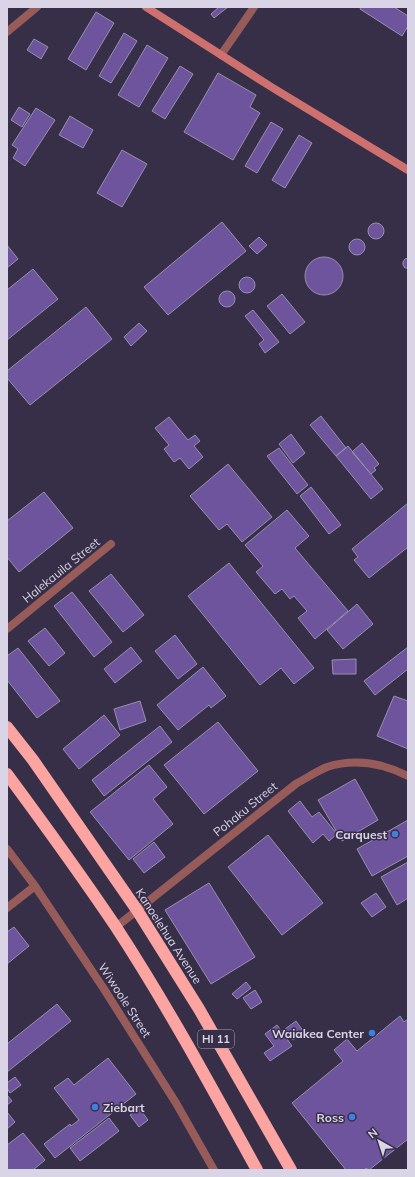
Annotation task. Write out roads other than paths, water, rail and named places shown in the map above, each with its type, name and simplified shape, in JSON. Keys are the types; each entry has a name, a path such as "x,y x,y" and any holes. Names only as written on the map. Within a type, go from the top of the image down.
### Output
{"highway":[{"name":"Kanoelehua Avenue","path":"7,727 33,760 137,910 199,1009 291,1170"},
{"name":"HI 11","path":"7,774 62,849 116,927 177,1026 257,1170"}],"street":[{"path":"7,32 37,7"},
{"path":"146,7 273,88 408,170"},
{"path":"221,55 254,7"},
{"name":"Halekauila Street","path":"7,629 111,544"},
{"name":"Pohaku Street","path":"116,927 297,783 327,767 351,762 374,763 392,768 408,776"},
{"name":"Wiwoole Street","path":"7,849 35,886 100,983 172,1096 214,1170"},
{"path":"7,908 35,886"}],"place":[{"name":"Carquest","path":"395,834"},
{"name":"Waiakea Center","path":"372,1033"},
{"name":"Ziebart","path":"95,1107"},
{"name":"Ross","path":"352,1117"}]}
